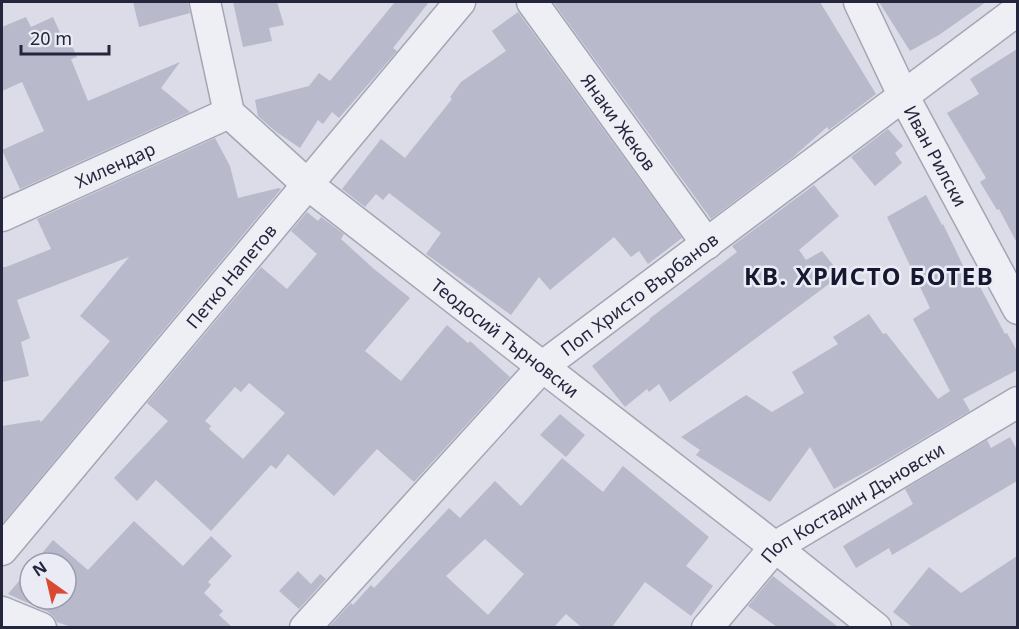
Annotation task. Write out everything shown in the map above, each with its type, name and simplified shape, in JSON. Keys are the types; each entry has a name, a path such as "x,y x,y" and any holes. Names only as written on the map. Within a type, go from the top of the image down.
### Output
{"street":[{"path":"205,2 230,113"},
{"name":"Петко Напетов","path":"2,550 460,2"},
{"name":"Янаки Жеков","path":"532,2 707,244"},
{"name":"Иван Рилски","path":"859,2 903,95 1017,309"},
{"name":"Поп Христо Върбанов","path":"305,627 543,366 1017,10"},
{"name":"Теодосий Търновски","path":"230,113 307,184 876,627"},
{"name":"Хилендар","path":"2,216 230,113"},
{"name":"Поп Костадин Дъновски","path":"707,627 776,547 1017,402"},
{"path":"2,612 41,627"}],"building":[{"path":"133,2 188,2 190,13 139,27"},
{"path":"233,2 277,2 284,25 269,28 272,41 243,47"},
{"path":"395,2 429,2 393,48 397,51 339,118 332,112 323,124 318,120 300,148 258,116 255,100 309,86 319,73 330,81"},
{"path":"553,2 820,2 876,94 829,130 827,127 792,158 711,219"},
{"path":"879,2 986,2 939,35 910,51"},
{"path":"518,12 682,238 648,264 639,251 631,257 614,237 550,290 539,277 511,315 426,254 441,233 389,193 383,200 376,194 365,207 342,189 381,139 405,158 452,99 450,97 461,82 506,51 492,31"},
{"path":"26,17 31,27 53,17 62,37 67,34 77,57 71,59 88,101 180,62 161,88 190,112 20,189 2,150 44,131 22,82 2,91 2,27"},
{"path":"1017,49 1017,243 999,209 997,210 980,182 986,178 947,113 979,94 970,79"},
{"path":"888,129 903,146 895,153 902,163 875,186 851,157"},
{"path":"215,138 230,166 238,198 281,189 2,524 2,426 43,420 110,341 80,316 129,257 17,300 30,338 21,342 29,376 2,382 2,267 51,249 37,219"},
{"path":"814,185 839,216 799,250 806,260 822,251 841,275 670,402 659,384 649,392 647,389 625,407 592,366 737,252 732,246"},
{"path":"926,195 972,284 977,281 1005,334 1007,333 1017,351 1017,370 963,399 970,411 834,489 810,447 770,502 696,455 700,450 681,437 746,395 772,412 804,393 792,372 838,344 833,337 869,314 938,399 950,391 913,319 930,308 887,217"},
{"path":"307,212 318,221 321,217 344,234 341,239 410,298 365,351 401,381 447,325 468,343 470,341 510,377 414,482 377,449 334,496 288,454 276,469 271,465 211,531 156,480 137,501 114,478 168,421 147,403 261,267 287,289 317,254 291,231","holes":["249,383 285,413 243,459 209,429 211,426 205,421 235,387 241,392"]},
{"path":"560,414 585,435 566,457 540,435"},
{"path":"1010,437 1017,450 1017,481 892,555 889,548 856,568 843,546 913,504 905,489 987,440 991,448"},
{"path":"562,458 603,492 623,466 709,537 686,566 713,586 691,616 645,582 612,627 580,626 566,614 554,627 329,627 371,585 374,588 449,508 460,518 495,481 521,506","holes":["485,539 524,574 488,615 446,576"]},
{"path":"134,521 183,566 211,536 232,556 208,582 211,585 204,593 223,611 219,615 232,627 71,627 57,622 46,611 78,611 78,561 88,570"},
{"path":"53,540 66,551 44,551"},
{"path":"1017,556 1017,627 912,627 893,612 929,567 961,593"},
{"path":"298,571 311,584 320,574 326,579 299,609 279,591"},
{"path":"773,576 838,627 777,627 748,606"},
{"path":"18,582 18,598 8,594"}],"district":[{"name":"КВ. ХРИСТО БОТЕВ","path":"869,275"}]}
